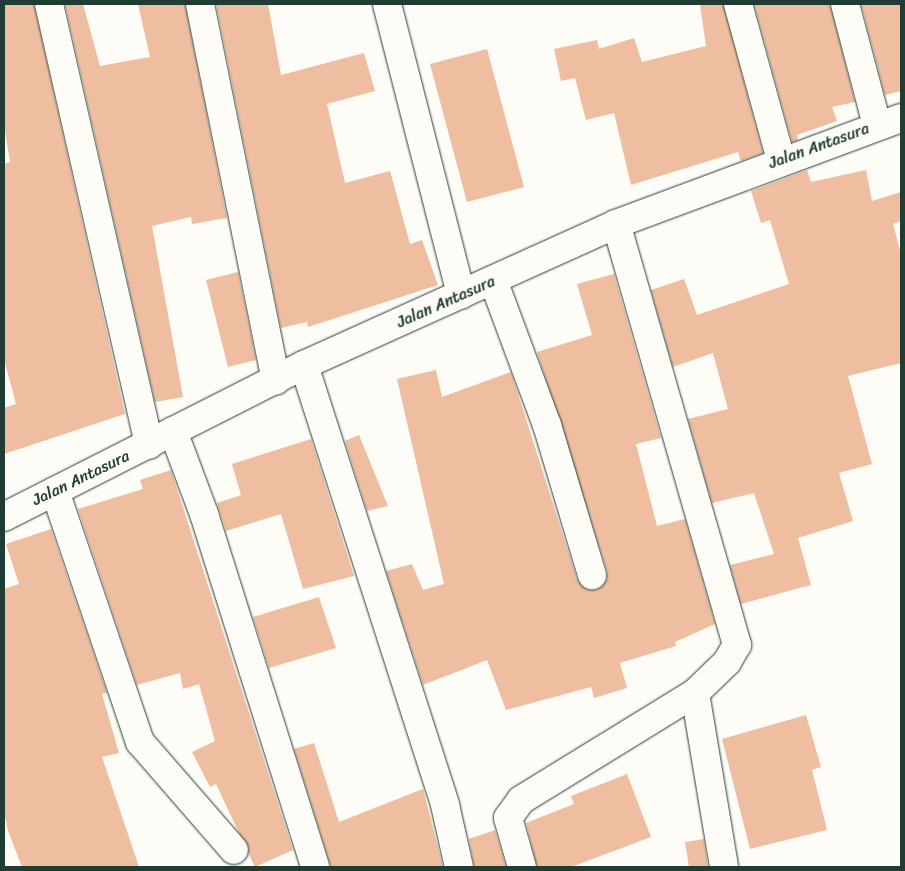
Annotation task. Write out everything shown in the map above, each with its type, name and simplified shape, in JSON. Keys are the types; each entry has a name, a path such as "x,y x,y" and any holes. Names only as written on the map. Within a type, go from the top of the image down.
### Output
{"street":[{"path":"49,4 149,445"},
{"path":"200,4 276,380"},
{"path":"387,4 461,295"},
{"path":"738,4 781,160"},
{"path":"845,4 889,122"},
{"name":"Jalan Antasura","path":"4,516 149,445 304,365 616,224 781,160 889,122"},
{"path":"522,867 508,818 521,800 695,693 727,662 737,642 616,224"},
{"path":"493,280 547,425 592,575"},
{"path":"304,365 445,805 458,867"},
{"path":"173,431 204,514 315,867"},
{"path":"55,491 140,742 234,850"},
{"path":"695,693 724,867"}],"building":[{"path":"4,4 34,4 125,414 4,454 4,408 16,404 4,359 4,164 10,162 4,125"},
{"path":"65,4 83,4 100,66 150,57 138,4 185,4 227,218 192,224 191,217 152,226 183,397 155,402"},
{"path":"216,4 268,4 281,75 364,53 375,91 327,104 345,183 390,171 410,244 422,240 438,285 308,327 307,322 281,328"},
{"path":"700,4 723,4 763,153 741,161 738,152 631,185 614,113 586,120 575,78 561,81 554,49 597,40 599,49 634,38 642,62 706,46"},
{"path":"754,4 830,4 855,102 832,107 837,121 797,135 798,140 792,142"},
{"path":"861,4 901,4 901,91 885,95"},
{"path":"487,49 524,187 467,202 430,64"},
{"path":"807,170 811,182 866,170 872,201 901,192 901,221 893,224 901,254 901,363 848,376 872,464 839,473 853,521 798,538 811,585 741,604 730,565 774,554 754,493 712,503 688,419 728,409 713,353 673,367 651,290 684,279 697,315 789,284 770,220 761,223 751,191"},
{"path":"238,272 256,360 228,367 206,280"},
{"path":"614,274 661,438 636,444 657,526 685,519 715,624 675,642 676,646 620,663 627,688 594,698 591,687 506,710 487,660 423,685 386,571 412,564 423,590 444,584 397,379 436,370 442,397 511,372 577,579 588,590 597,590 607,579 607,571 537,352 592,335 577,284"},
{"path":"359,435 388,506 367,511 345,441"},
{"path":"311,439 354,576 303,589 281,514 226,531 217,503 241,495 232,464"},
{"path":"171,470 293,850 255,867 216,784 210,787 192,752 215,741 199,684 183,689 180,673 137,685 78,509 143,489 140,480"},
{"path":"51,529 107,693 102,694 119,753 102,757 139,867 22,867 8,831 4,812 4,589 19,584 6,544"},
{"path":"319,597 336,648 269,668 253,617"},
{"path":"806,715 821,767 812,770 827,830 750,849 722,739"},
{"path":"314,743 339,822 423,789 443,867 331,867 294,749"},
{"path":"627,774 651,837 571,867 537,867 526,823 574,804 571,796"},
{"path":"495,830 506,867 474,867 469,839"},
{"path":"704,839 708,867 689,867 685,842"}]}
